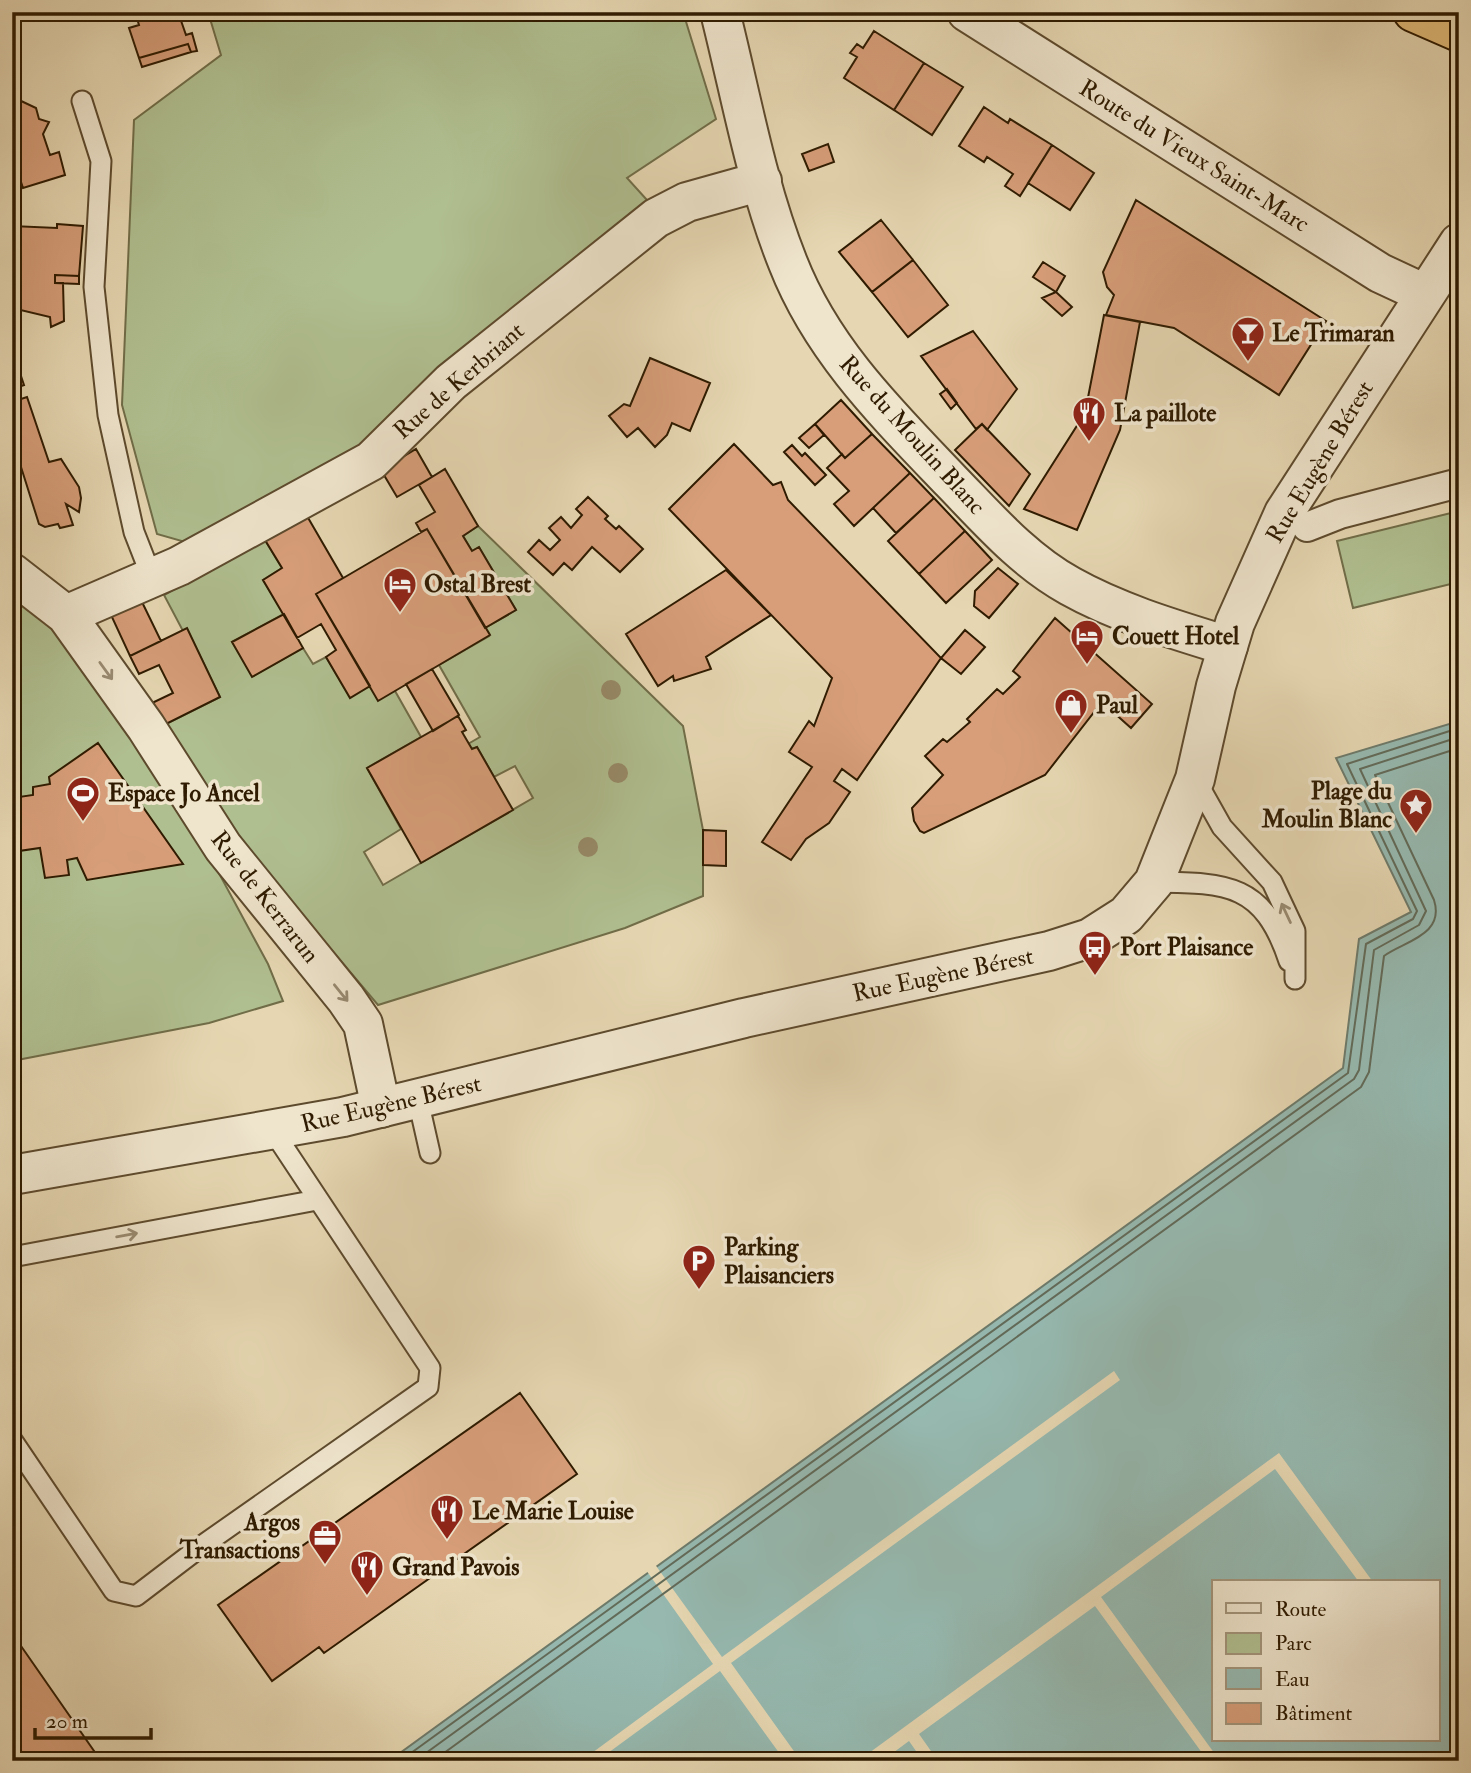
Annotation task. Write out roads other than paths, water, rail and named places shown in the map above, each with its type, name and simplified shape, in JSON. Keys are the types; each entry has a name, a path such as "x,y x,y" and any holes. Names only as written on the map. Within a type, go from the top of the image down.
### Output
{"highway":[{"path":"1413,12 1459,32"}],"street":[{"name":"Rue du Moulin Blanc","path":"720,12 762,181 787,262 811,315 868,394 1015,547 1081,591 1228,646"},
{"name":"Route du Vieux Saint-Marc","path":"967,12 1380,274 1425,294"},
{"name":"Rue de Kerbriant","path":"66,615 152,578 371,461 451,382 656,218 687,202 762,181"},
{"name":"Rue Eugène Bérest","path":"12,1175 273,1131 418,1100 744,1018 1049,951 1090,938 1126,915 1154,882 1195,779 1228,646 1284,513 1459,243"},
{"path":"1307,527 1340,514 1459,483"},
{"name":"Rue de Kerrarun","path":"12,573 66,615 146,727 223,847 363,1024 381,1108"}],"lane":[{"path":"82,101 101,161 94,288 108,415 134,532 152,578"},
{"path":"1154,882 1208,883 1234,887 1258,904 1282,938 1296,979 1295,931 1272,882 1222,827 1195,779"},
{"path":"418,1100 430,1153"},
{"path":"12,1440 114,1591 136,1596 203,1545 428,1387 430,1368 273,1131"},
{"path":"12,1257 317,1200"}],"water":[{"path":"1459,721 1459,1761 389,1761 1343,1068 1359,939 1411,912 1336,758"}],"place":[{"name":"Le Trimaran","path":"1248,363"},
{"name":"La paillote","path":"1089,443"},
{"name":"Ostal Brest","path":"400,614"},
{"name":"Couett Hotel","path":"1087,666"},
{"name":"Paul","path":"1071,735"},
{"name":"Espace Jo Ancel","path":"83,823"},
{"name":"Plage du Moulin Blanc","path":"1416,835"},
{"name":"Port Plaisance","path":"1095,977"},
{"name":"Parking Plaisanciers","path":"699,1291"},
{"name":"Le Marie Louise","path":"447,1541"},
{"name":"Argos Transactions","path":"325,1566"},
{"name":"Grand Pavois","path":"367,1597"}]}
